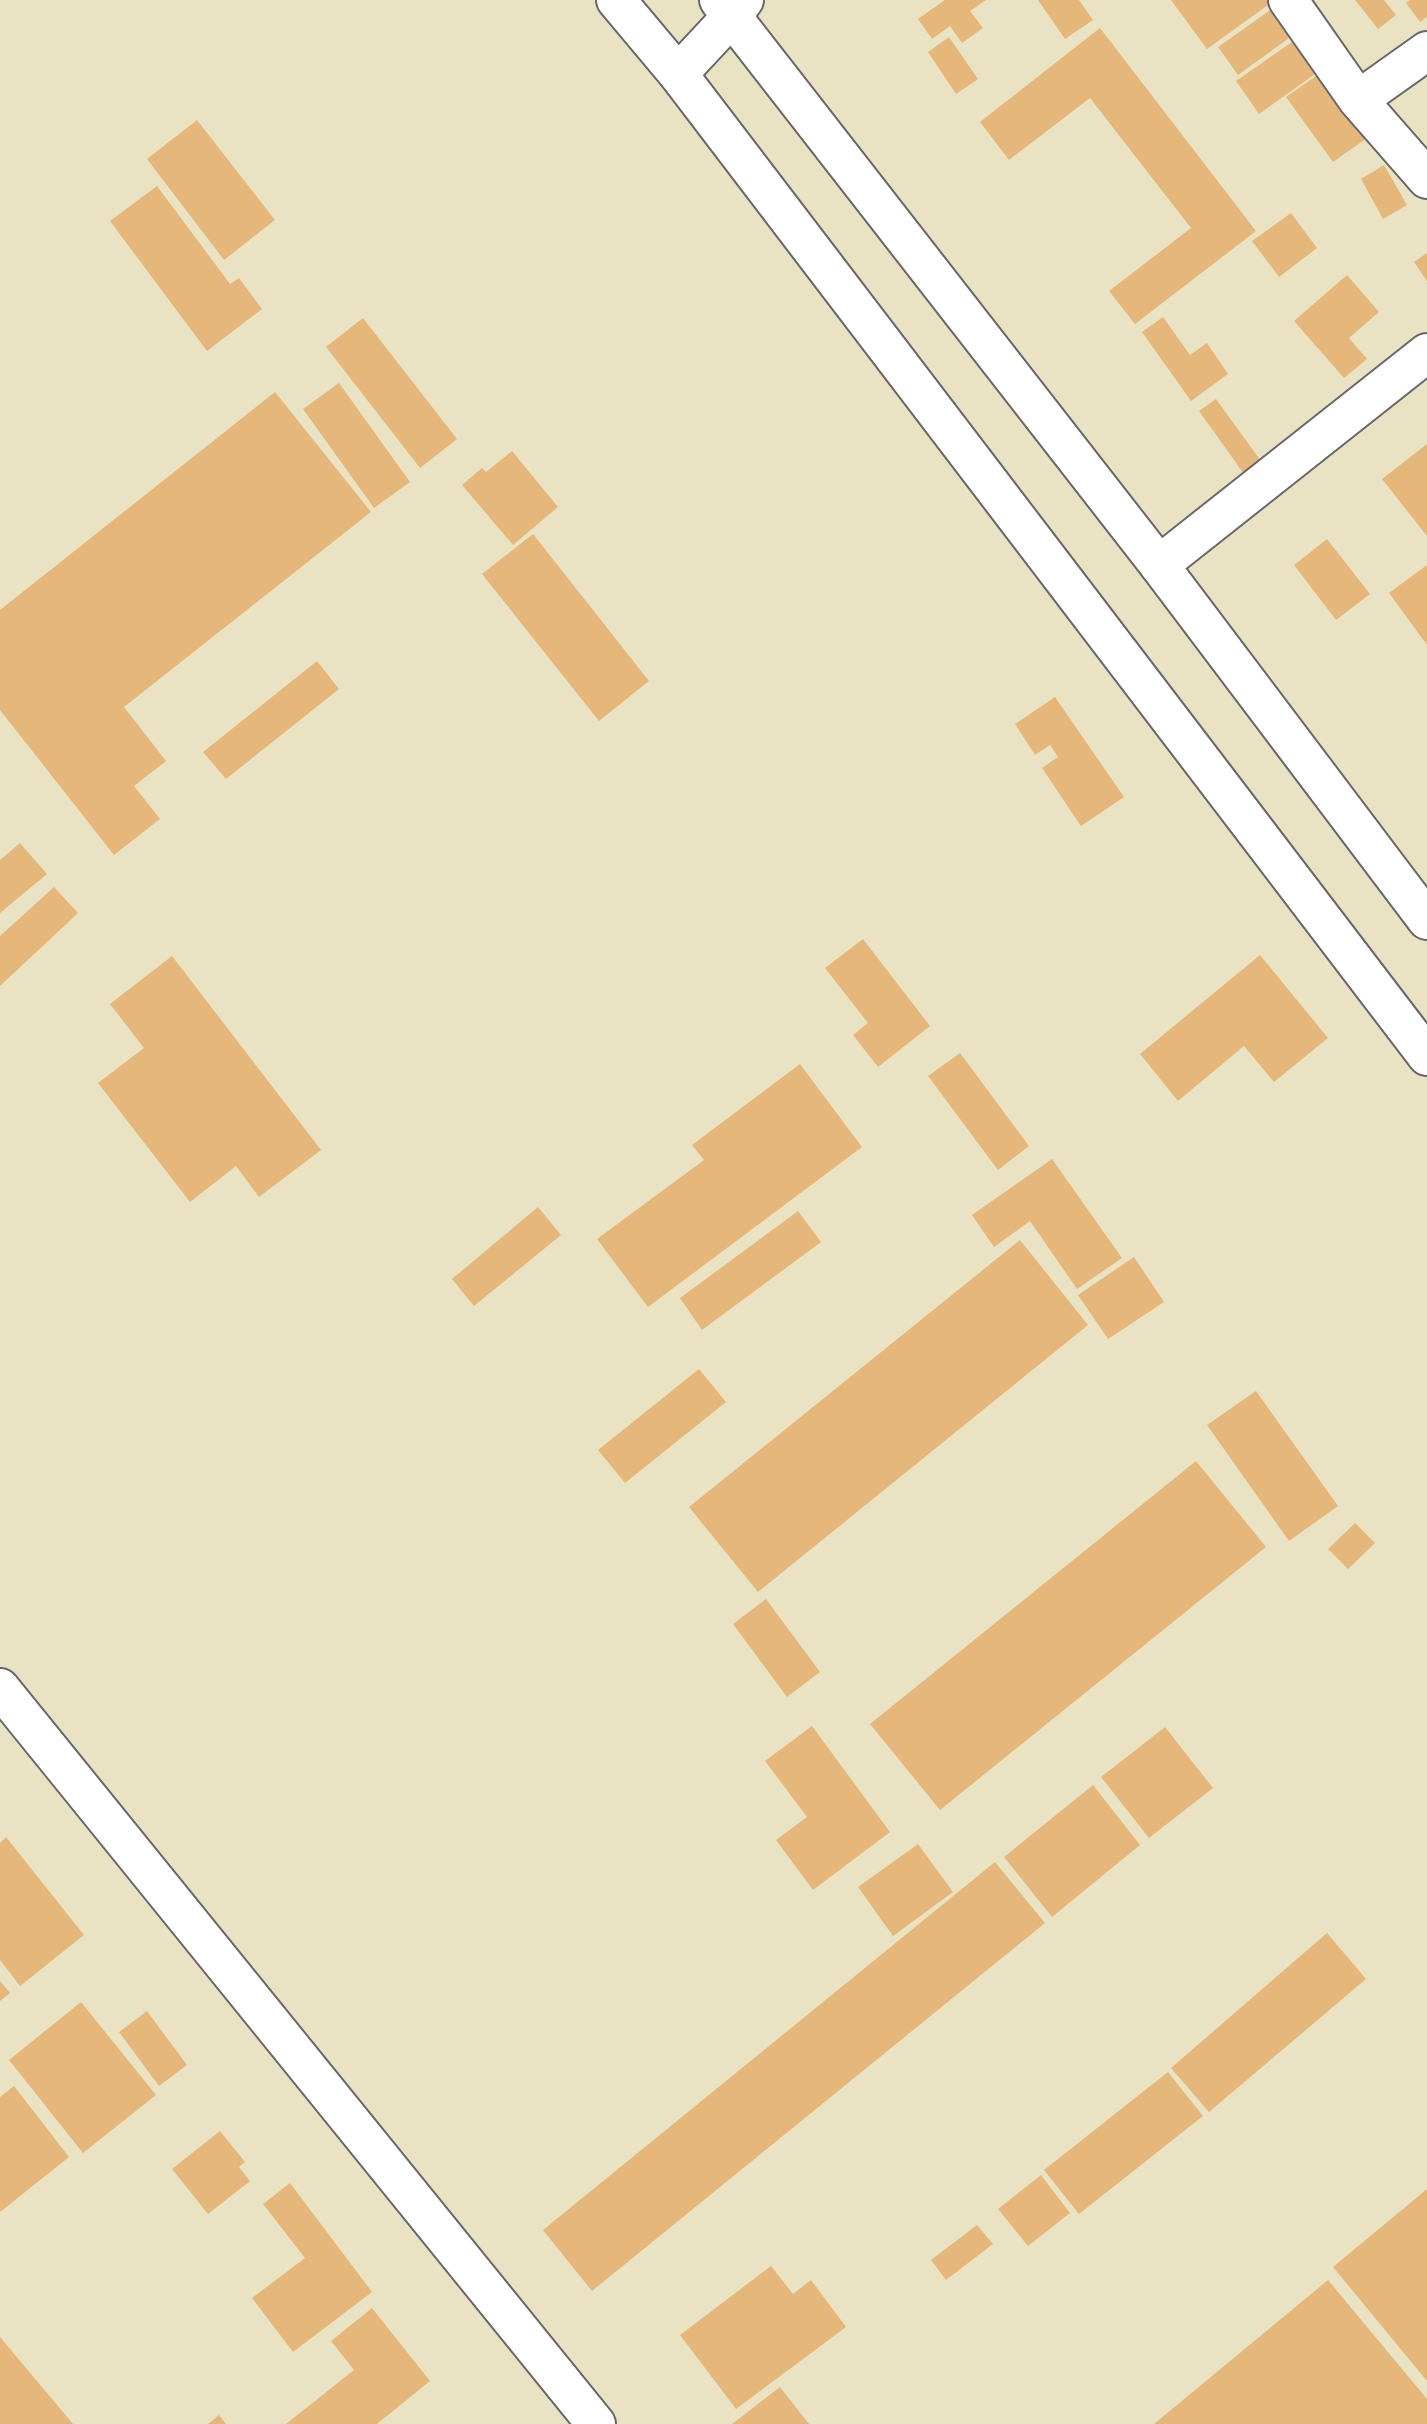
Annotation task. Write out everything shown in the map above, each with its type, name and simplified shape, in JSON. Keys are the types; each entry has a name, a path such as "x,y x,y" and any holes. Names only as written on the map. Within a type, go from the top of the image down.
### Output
{"street":[{"path":"616,0 678,74 1427,1056"},
{"path":"1288,0 1358,100 1427,179"},
{"path":"678,74 732,5 1427,920"},
{"path":"1358,100 1427,51"},
{"path":"1159,565 1427,353"},
{"path":"0,1688 596,2424"}],"building":[{"path":"945,0 986,0 970,11 983,28 962,43 950,26 932,39 918,19"},
{"path":"1038,0 1079,0 1093,20 1065,39"},
{"path":"1171,0 1275,0 1207,49"},
{"path":"1355,0 1384,0 1396,15 1378,29"},
{"path":"1410,0 1427,0 1427,17 1420,22 1406,3"},
{"path":"1276,6 1296,33 1238,75 1218,47"},
{"path":"1100,28 1256,231 1135,324 1109,291 1191,228 1090,98 1009,160 980,122"},
{"path":"1302,35 1325,67 1259,114 1236,81"},
{"path":"949,37 978,79 956,94 928,52"},
{"path":"1319,74 1367,138 1333,162 1286,97"},
{"path":"197,120 275,220 224,260 147,159"},
{"path":"1384,165 1407,205 1383,219 1361,179"},
{"path":"157,186 230,284 239,278 262,309 207,351 110,221"},
{"path":"1291,213 1317,248 1279,277 1252,241"},
{"path":"1427,253 1427,281 1414,262"},
{"path":"1347,275 1379,312 1349,338 1367,359 1344,378 1294,321"},
{"path":"1163,317 1190,355 1207,343 1228,374 1191,401 1142,332"},
{"path":"363,318 457,439 420,468 326,347"},
{"path":"339,383 410,482 374,508 303,409"},
{"path":"275,392 371,512 124,707 166,761 134,786 160,819 114,855 0,710 0,610"},
{"path":"1216,399 1261,461 1244,474 1199,411"},
{"path":"1427,444 1427,536 1382,479"},
{"path":"512,451 558,507 513,545 462,485 482,468 486,472"},
{"path":"533,534 649,681 599,721 482,574"},
{"path":"1327,539 1370,594 1336,620 1294,565"},
{"path":"1427,565 1427,645 1389,593"},
{"path":"317,661 339,689 226,779 203,752"},
{"path":"1055,697 1124,797 1081,826 1042,768 1058,757 1050,745 1035,755 1015,724"},
{"path":"20,843 47,874 0,913 0,860"},
{"path":"54,887 78,913 0,986 0,936"},
{"path":"863,939 930,1026 878,1067 853,1035 868,1023 825,968"},
{"path":"1260,955 1328,1038 1274,1082 1244,1046 1178,1101 1140,1054"},
{"path":"172,956 321,1150 259,1197 236,1166 190,1202 98,1083 144,1048 110,1004"},
{"path":"960,1053 1029,1146 998,1170 928,1076"},
{"path":"800,1064 862,1147 648,1307 597,1239 704,1160 692,1145"},
{"path":"1052,1159 1122,1258 1077,1289 1030,1221 994,1247 972,1215"},
{"path":"538,1207 561,1235 474,1306 452,1279"},
{"path":"798,1211 821,1242 702,1330 680,1298"},
{"path":"1020,1240 1088,1325 758,1592 689,1507"},
{"path":"1134,1257 1164,1302 1108,1339 1078,1295"},
{"path":"699,1369 726,1402 625,1483 598,1450"},
{"path":"1256,1391 1338,1506 1289,1541 1207,1425"},
{"path":"1196,1461 1266,1547 940,1810 870,1724"},
{"path":"1355,1523 1375,1543 1348,1569 1328,1549"},
{"path":"766,1599 820,1672 787,1697 733,1624"},
{"path":"812,1726 890,1832 813,1890 776,1840 807,1817 765,1761"},
{"path":"1165,1727 1213,1788 1149,1838 1101,1777"},
{"path":"1093,1785 1140,1845 1052,1917 1004,1857"},
{"path":"6,1837 84,1935 20,1986 0,1960 0,1843"},
{"path":"918,1844 953,1892 893,1936 858,1887"},
{"path":"995,1862 1045,1923 592,2291 543,2230"},
{"path":"1327,1933 1366,1979 1209,2112 1171,2068"},
{"path":"0,1981 10,1993 0,2001"},
{"path":"81,2002 156,2095 83,2153 9,2060"},
{"path":"147,2011 187,2065 159,2086 119,2032"},
{"path":"1168,2072 1203,2116 1079,2214 1044,2170"},
{"path":"14,2086 69,2157 0,2212 0,2097"},
{"path":"220,2131 245,2162 239,2167 250,2181 208,2214 172,2169"},
{"path":"1041,2175 1070,2213 1028,2246 998,2209"},
{"path":"290,2183 372,2292 293,2352 252,2298 305,2258 263,2204"},
{"path":"1427,2189 1427,2381 1333,2267"},
{"path":"977,2225 993,2244 946,2280 931,2260"},
{"path":"771,2266 793,2294 811,2280 846,2327 736,2409 680,2335"},
{"path":"1328,2280 1427,2399 1427,2424 1154,2424"},
{"path":"372,2308 430,2381 377,2424 286,2424 354,2370 331,2341"},
{"path":"0,2337 73,2424 0,2424"},
{"path":"780,2387 809,2424 732,2424"},
{"path":"219,2415 226,2424 208,2424"}]}
